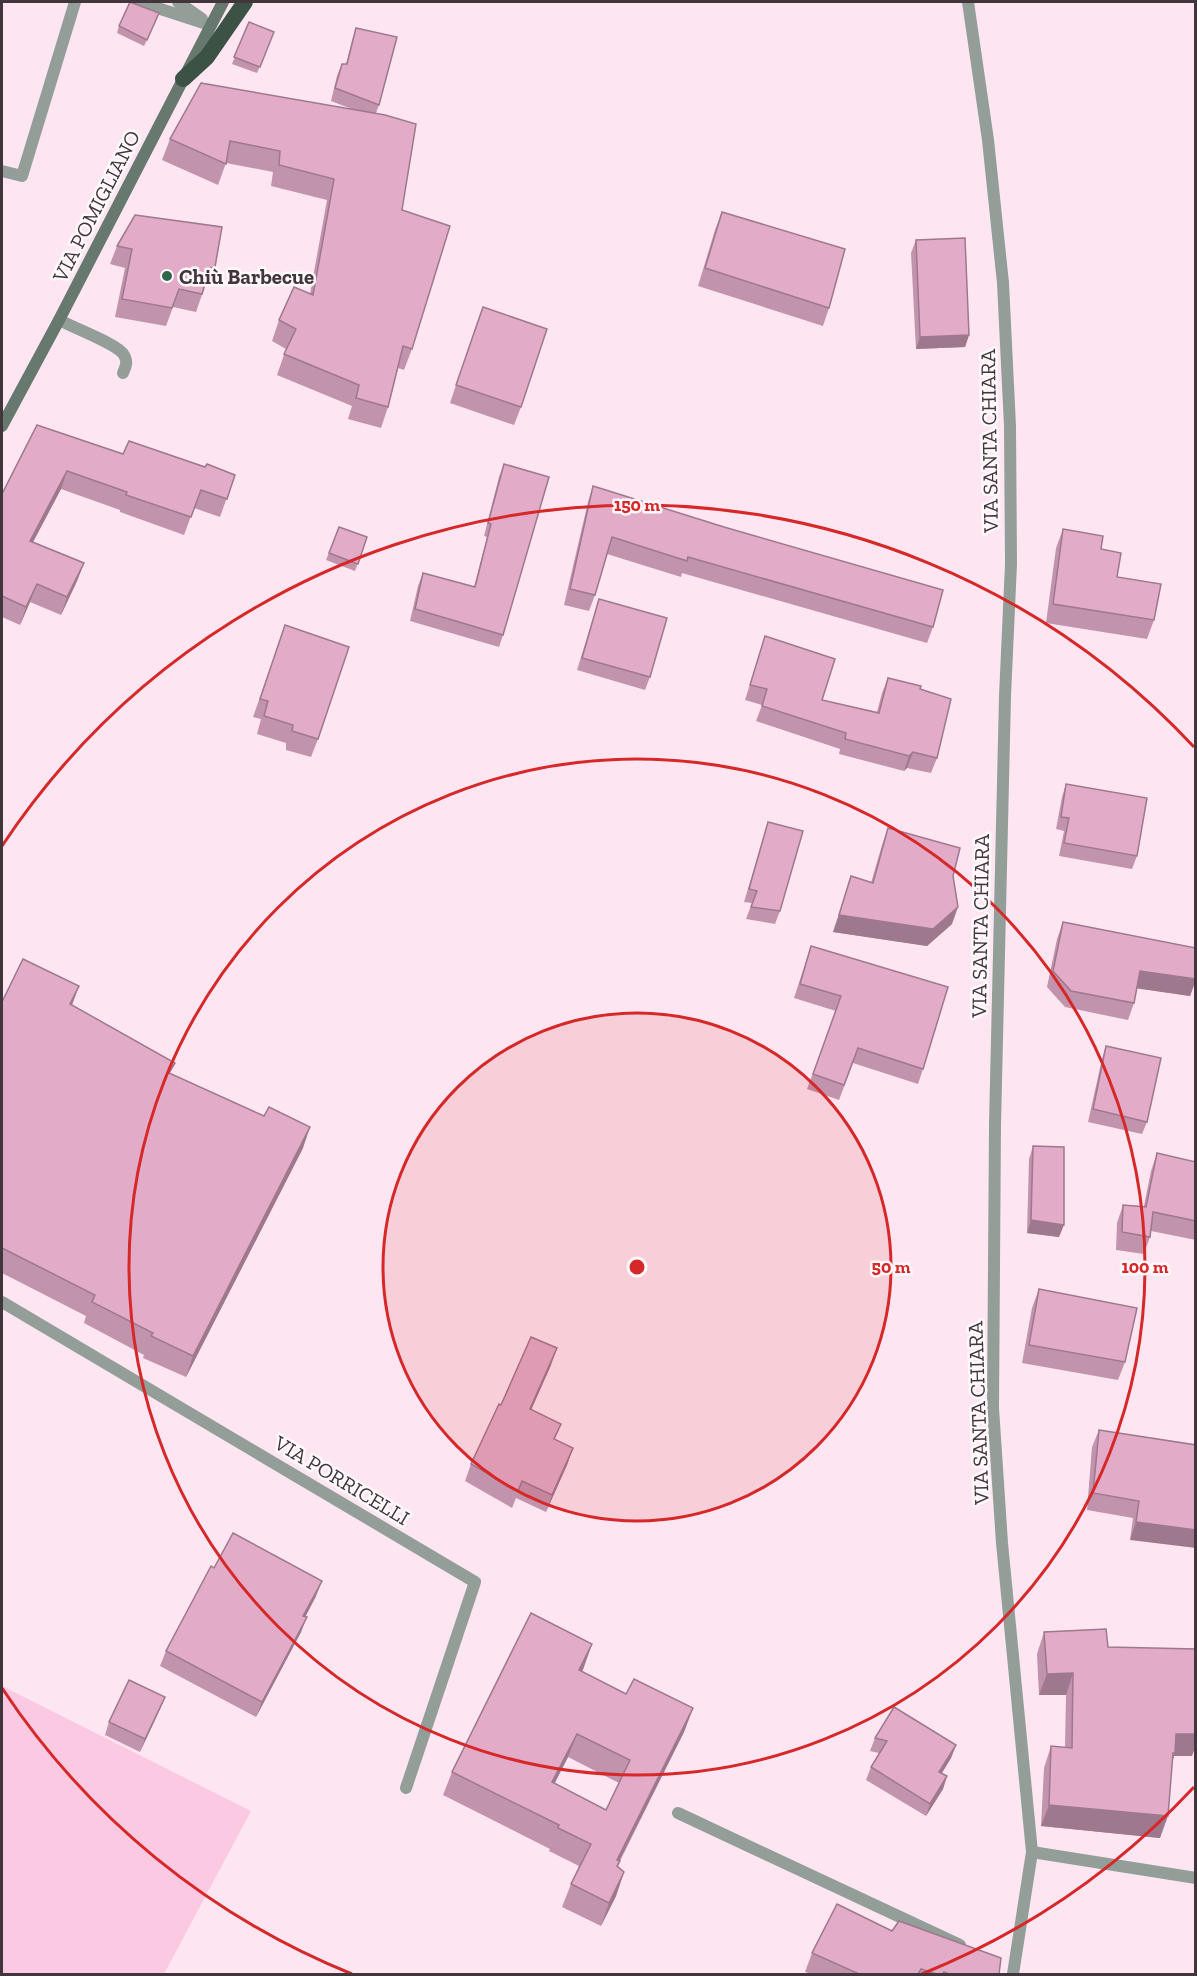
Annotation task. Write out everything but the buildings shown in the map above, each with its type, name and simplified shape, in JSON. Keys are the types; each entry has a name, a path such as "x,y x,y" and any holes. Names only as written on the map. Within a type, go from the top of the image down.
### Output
{"highway":[{"path":"183,79 207,57 245,2"}],"main road":[{"name":"VIA POMIGLIANO","path":"2,426 223,2"}],"street":[{"path":"2,171 22,176 75,2"},
{"path":"139,2 210,25"},
{"path":"178,2 210,25"},
{"name":"VIA SANTA CHIARA","path":"968,2 988,140 1003,283 1010,426 1011,564 1005,696 995,1125 993,1408 1002,1543 1032,1852 1010,1970"},
{"path":"59,320 115,346 124,354 127,364 123,373"},
{"name":"VIA PORRICELLI","path":"2,1302 475,1582 406,1788"},
{"path":"678,1813 970,1950"},
{"path":"1032,1852 1196,1878"}],"shaded area":[{"path":"2,1686 251,1811 164,1974 2,1974"}],"place":[{"name":"Chiù Barbecue","path":"167,276"}]}
